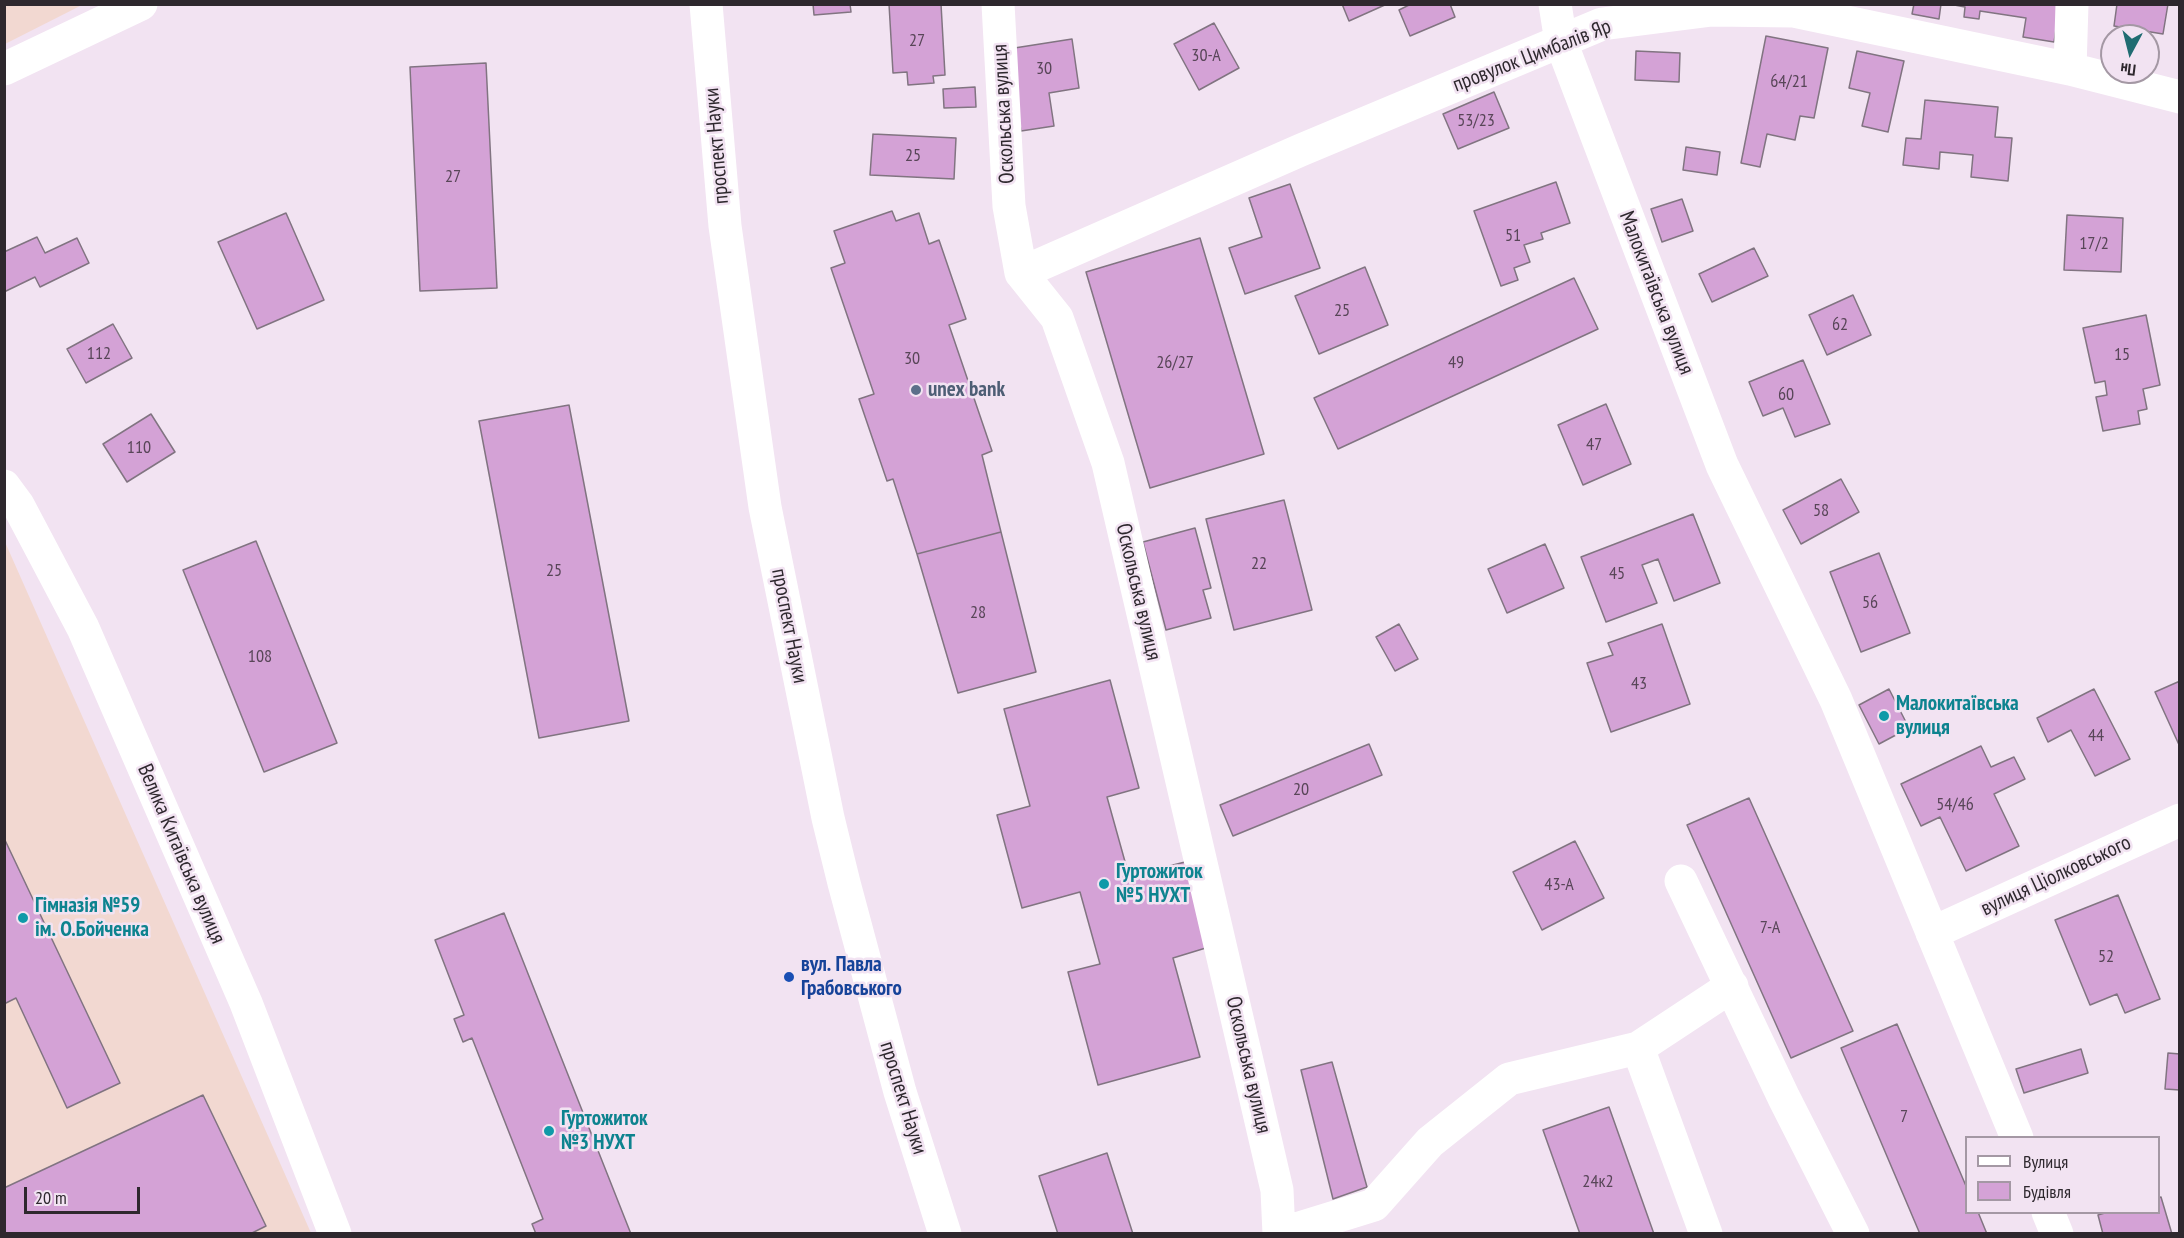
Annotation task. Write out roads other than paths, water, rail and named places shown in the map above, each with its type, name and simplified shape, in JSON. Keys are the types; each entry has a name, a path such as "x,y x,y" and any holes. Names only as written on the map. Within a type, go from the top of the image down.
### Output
{"street":[{"path":"4,69 141,4"},
{"name":"проспект Науки","path":"706,4 724,225 765,507 841,872 900,1092 945,1233"},
{"name":"Оскольська вулиця","path":"998,4 1008,206 1021,273 1057,318 1108,463 1277,1190 1280,1233"},
{"name":"Малокитаївська вулиця","path":"1555,4 1561,42 1722,465 1836,700 2017,1136"},
{"path":"2070,69 2072,4"},
{"name":"провулок Цимбалів Яр","path":"1021,273 1302,150 1602,24 1712,10 1794,12 2070,69 2180,97"},
{"name":"Велика Китаївська вулиця","path":"4,486 18,505 83,628 246,1003 335,1233"},
{"name":"вулиця Ціолковського","path":"1932,933 2180,820"},
{"path":"1681,881 1784,1098 1853,1233"},
{"path":"1280,1233 1374,1205 1430,1142 1509,1079 1638,1048 1731,986"},
{"path":"1638,1048 1706,1233"},
{"path":"2049,1214 2057,1233"}],"place":[{"name":"unex bank","path":"916,390"},
{"name":"Малокитаївська вулиця","path":"1884,716"},
{"name":"Гуртожиток №5 НУХТ","path":"1104,884"},
{"name":"Гімназія №59 ім. О.Бойченка","path":"23,918"},
{"name":"вул. Павла Грабовського","path":"789,977"},
{"name":"Гуртожиток №3 НУХТ","path":"549,1131"}]}
